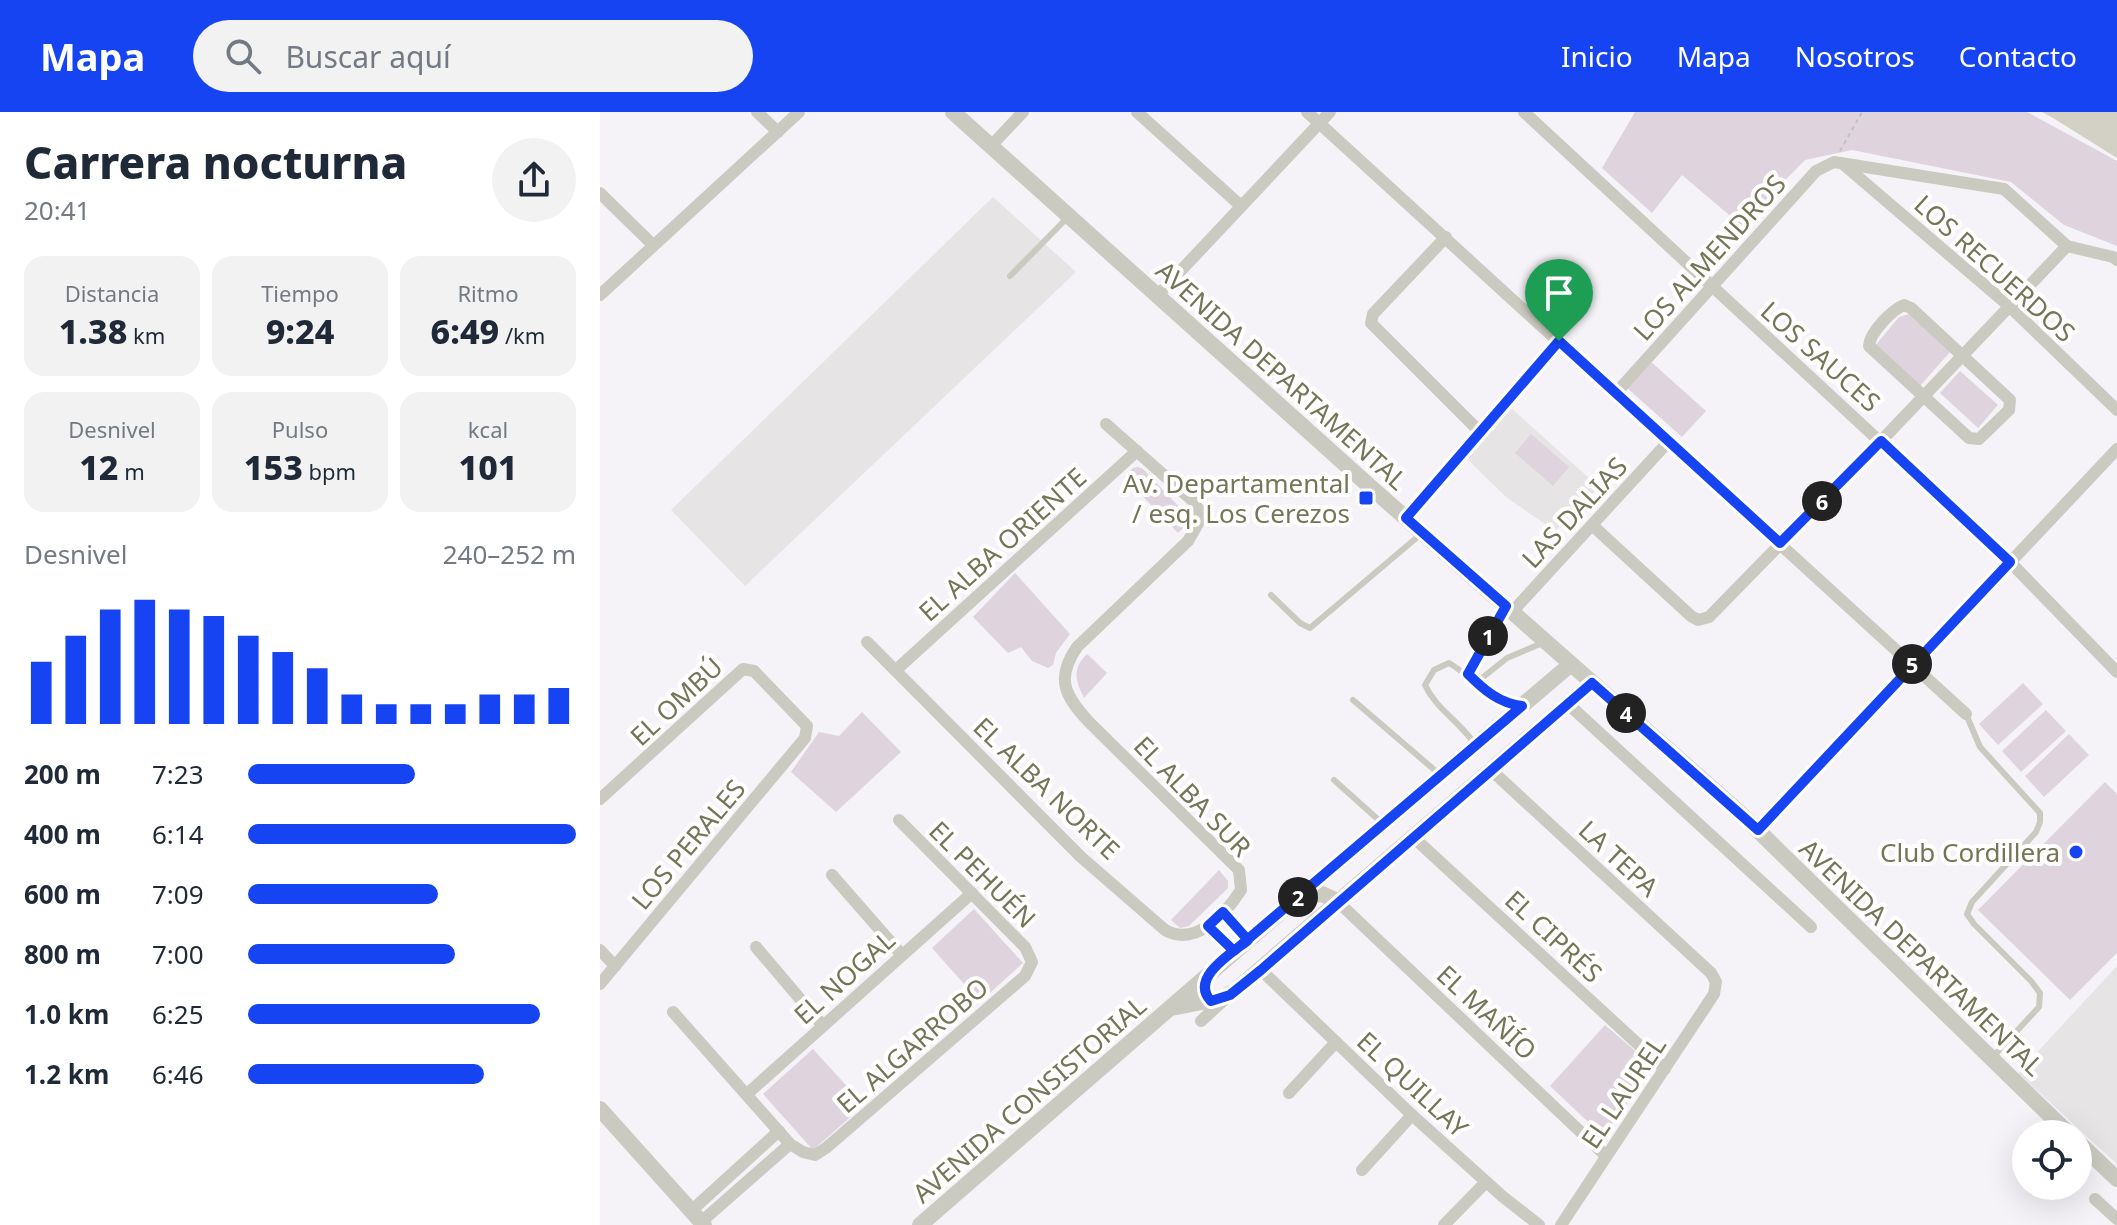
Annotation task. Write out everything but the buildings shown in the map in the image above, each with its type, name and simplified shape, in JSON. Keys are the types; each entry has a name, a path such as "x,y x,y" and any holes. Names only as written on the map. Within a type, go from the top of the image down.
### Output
{"street":[{"path":"757,112 778,132"},
{"path":"600,295 799,112"},
{"name":"AVENIDA DEPARTAMENTAL","path":"953,112 1758,830 2054,1120"},
{"path":"991,146 1023,112"},
{"path":"1137,112 1241,206"},
{"path":"1307,112 1966,714"},
{"path":"1157,296 1330,112"},
{"name":"LOS SAUCES","path":"1524,112 2010,562 2117,672"},
{"path":"1837,162 2004,189 2067,246 2117,260"},
{"name":"LOS ALMENDROS","path":"1616,393 1816,171 1837,162"},
{"name":"LOS RECUERDOS","path":"1837,162 2009,306 2117,410"},
{"path":"600,193 653,245"},
{"path":"1446,237 1373,314 1371,320 1373,326 1480,432"},
{"path":"1592,525 1691,616 1698,620 1709,617 2067,246"},
{"path":"1904,305 1962,354 2011,403 2009,410 1975,440 1969,438 1923,395 1869,346 1870,337 1904,305"},
{"path":"1406,518 1559,341"},
{"path":"1106,424 1137,451"},
{"name":"LAS DALIAS","path":"1509,609 1669,441"},
{"path":"1758,830 2117,449"},
{"name":"EL ALBA ORIENTE","path":"896,670 1137,451"},
{"name":"EL ALBA SUR","path":"1137,451 1193,501 1199,510 1198,528 1077,647 1068,660 1064,685 1070,699 1089,722 1239,870 1241,890 1223,912"},
{"name":"EL ALBA NORTE","path":"867,642 1081,857 1165,930 1176,936 1187,936 1208,926"},
{"name":"AVENIDA CONSISTORIAL","path":"920,1225 1234,951 1571,664"},
{"name":"LOS PERALES","path":"600,984 805,738 808,730 805,722 747,669"},
{"name":"EL OMBÚ","path":"600,799 737,673 747,669"},
{"name":"AVENIDA CONSISTORIAL","path":"1201,1021 1592,683"},
{"path":"1567,703 1811,927"},
{"path":"1522,706 1538,714 1541,726"},
{"name":"LA TEPA","path":"1490,769 1711,973 1716,982"},
{"name":"EL PEHUÉN","path":"899,820 1025,947 1032,962"},
{"name":"EL CIPRÉS","path":"1412,836 1665,1069"},
{"path":"832,875 902,955"},
{"name":"EL NOGAL","path":"747,1094 972,893"},
{"path":"1299,896 1314,893 1337,901"},
{"name":"EL MAÑÍO","path":"1337,901 1606,1156"},
{"path":"1234,951 1208,926 1223,912 1248,940"},
{"path":"756,947 823,1026"},
{"path":"600,950 615,966"},
{"name":"EL ALGARROBO","path":"790,1144 815,1155 1025,976 1032,962"},
{"name":"EL QUILLAY","path":"1261,970 1412,1115 1539,1225"},
{"path":"1208,974 1203,986 1211,1001"},
{"name":"EL LAUREL","path":"1561,1225 1714,994 1716,982"},
{"name":"AVENIDA CONSISTORIAL","path":"1169,1009 1230,995"},
{"path":"673,1012 790,1144 699,1219"},
{"path":"1289,1093 1336,1042"},
{"path":"600,1109 699,1219"},
{"path":"1362,1170 1412,1115"},
{"path":"699,1219 779,1131"},
{"path":"2092,1155 2117,1179"},
{"path":"1444,1225 1486,1182"},
{"path":"2095,1199 2117,1219"}],"lane":[{"path":"1010,276 1068,217"},
{"path":"1271,595 1300,623 1310,628 1423,533"},
{"path":"1468,674 1509,609"},
{"path":"1477,682 1507,658 1546,642"},
{"path":"1476,746 1464,728 1432,700 1425,685 1434,670 1449,663 1508,704 1522,706"},
{"path":"1353,700 1441,775"},
{"path":"1966,714 1980,747 2040,813 2036,832 1972,902 1967,914 2040,993 2039,1007 1990,1060"},
{"path":"1334,780 1383,824"}],"path":[{"path":"1837,162 1862,112"}],"shaded area":[{"path":"1635,112 2027,112 2117,161 2117,246 2064,225 2011,182 1852,150 1805,160 1741,225 1682,175 1652,213 1602,168"},
{"path":"2042,112 2117,112 2117,158 2053,118"},
{"path":"993,197 1076,272 745,586 671,510"},
{"path":"1909,314 1950,352 1919,387 1874,347 1899,317"},
{"path":"1649,360 1706,411 1682,437 1626,387"},
{"path":"1960,371 1998,405 1978,428 1940,393"},
{"path":"1511,408 1599,487 1555,531 1506,497 1466,458"},
{"path":"1531,434 1569,467 1553,486 1515,453"},
{"path":"1138,467 1186,514 1186,525 1178,533 1124,477"},
{"path":"1015,573 1070,634 1056,653 1053,665 1048,668 1032,661 1021,647 1008,653 973,617"},
{"path":"1087,654 1107,673 1084,698 1076,675"},
{"path":"2023,683 2043,704 1998,745 1979,724"},
{"path":"2046,710 2066,731 2021,772 2002,751"},
{"path":"862,712 901,752 836,812 791,772 819,732 839,736"},
{"path":"2069,734 2089,755 2044,797 2025,776"},
{"name":"Club Cordillera","path":"2105,782 2117,794 2117,953 2070,1000 1978,910"},
{"path":"1219,870 1228,881 1228,888 1189,926 1180,928 1171,920"},
{"path":"974,909 1023,963 980,1002 932,948"},
{"path":"2117,966 2117,1164 2092,1141 2092,1120 2069,1120 2018,1073"},
{"path":"1605,1025 1654,1067 1603,1136 1550,1086"},
{"path":"813,1049 864,1105 813,1150 763,1094"}],"place":[{"name":"Av. Departamental / esq. Los Cerezos","path":"1366,498"},
{"name":"Club Cordillera","path":"2076,852"}],"route":[{"path":"1559,341 1406,518 1506,606 1468,674 1492,695 1508,704 1522,706 1234,951 1208,926 1223,912 1248,940 1208,974 1203,986 1211,1001 1230,995 1261,970 1592,683 1758,830 2010,562 1881,441 1780,543 1559,341"}]}
